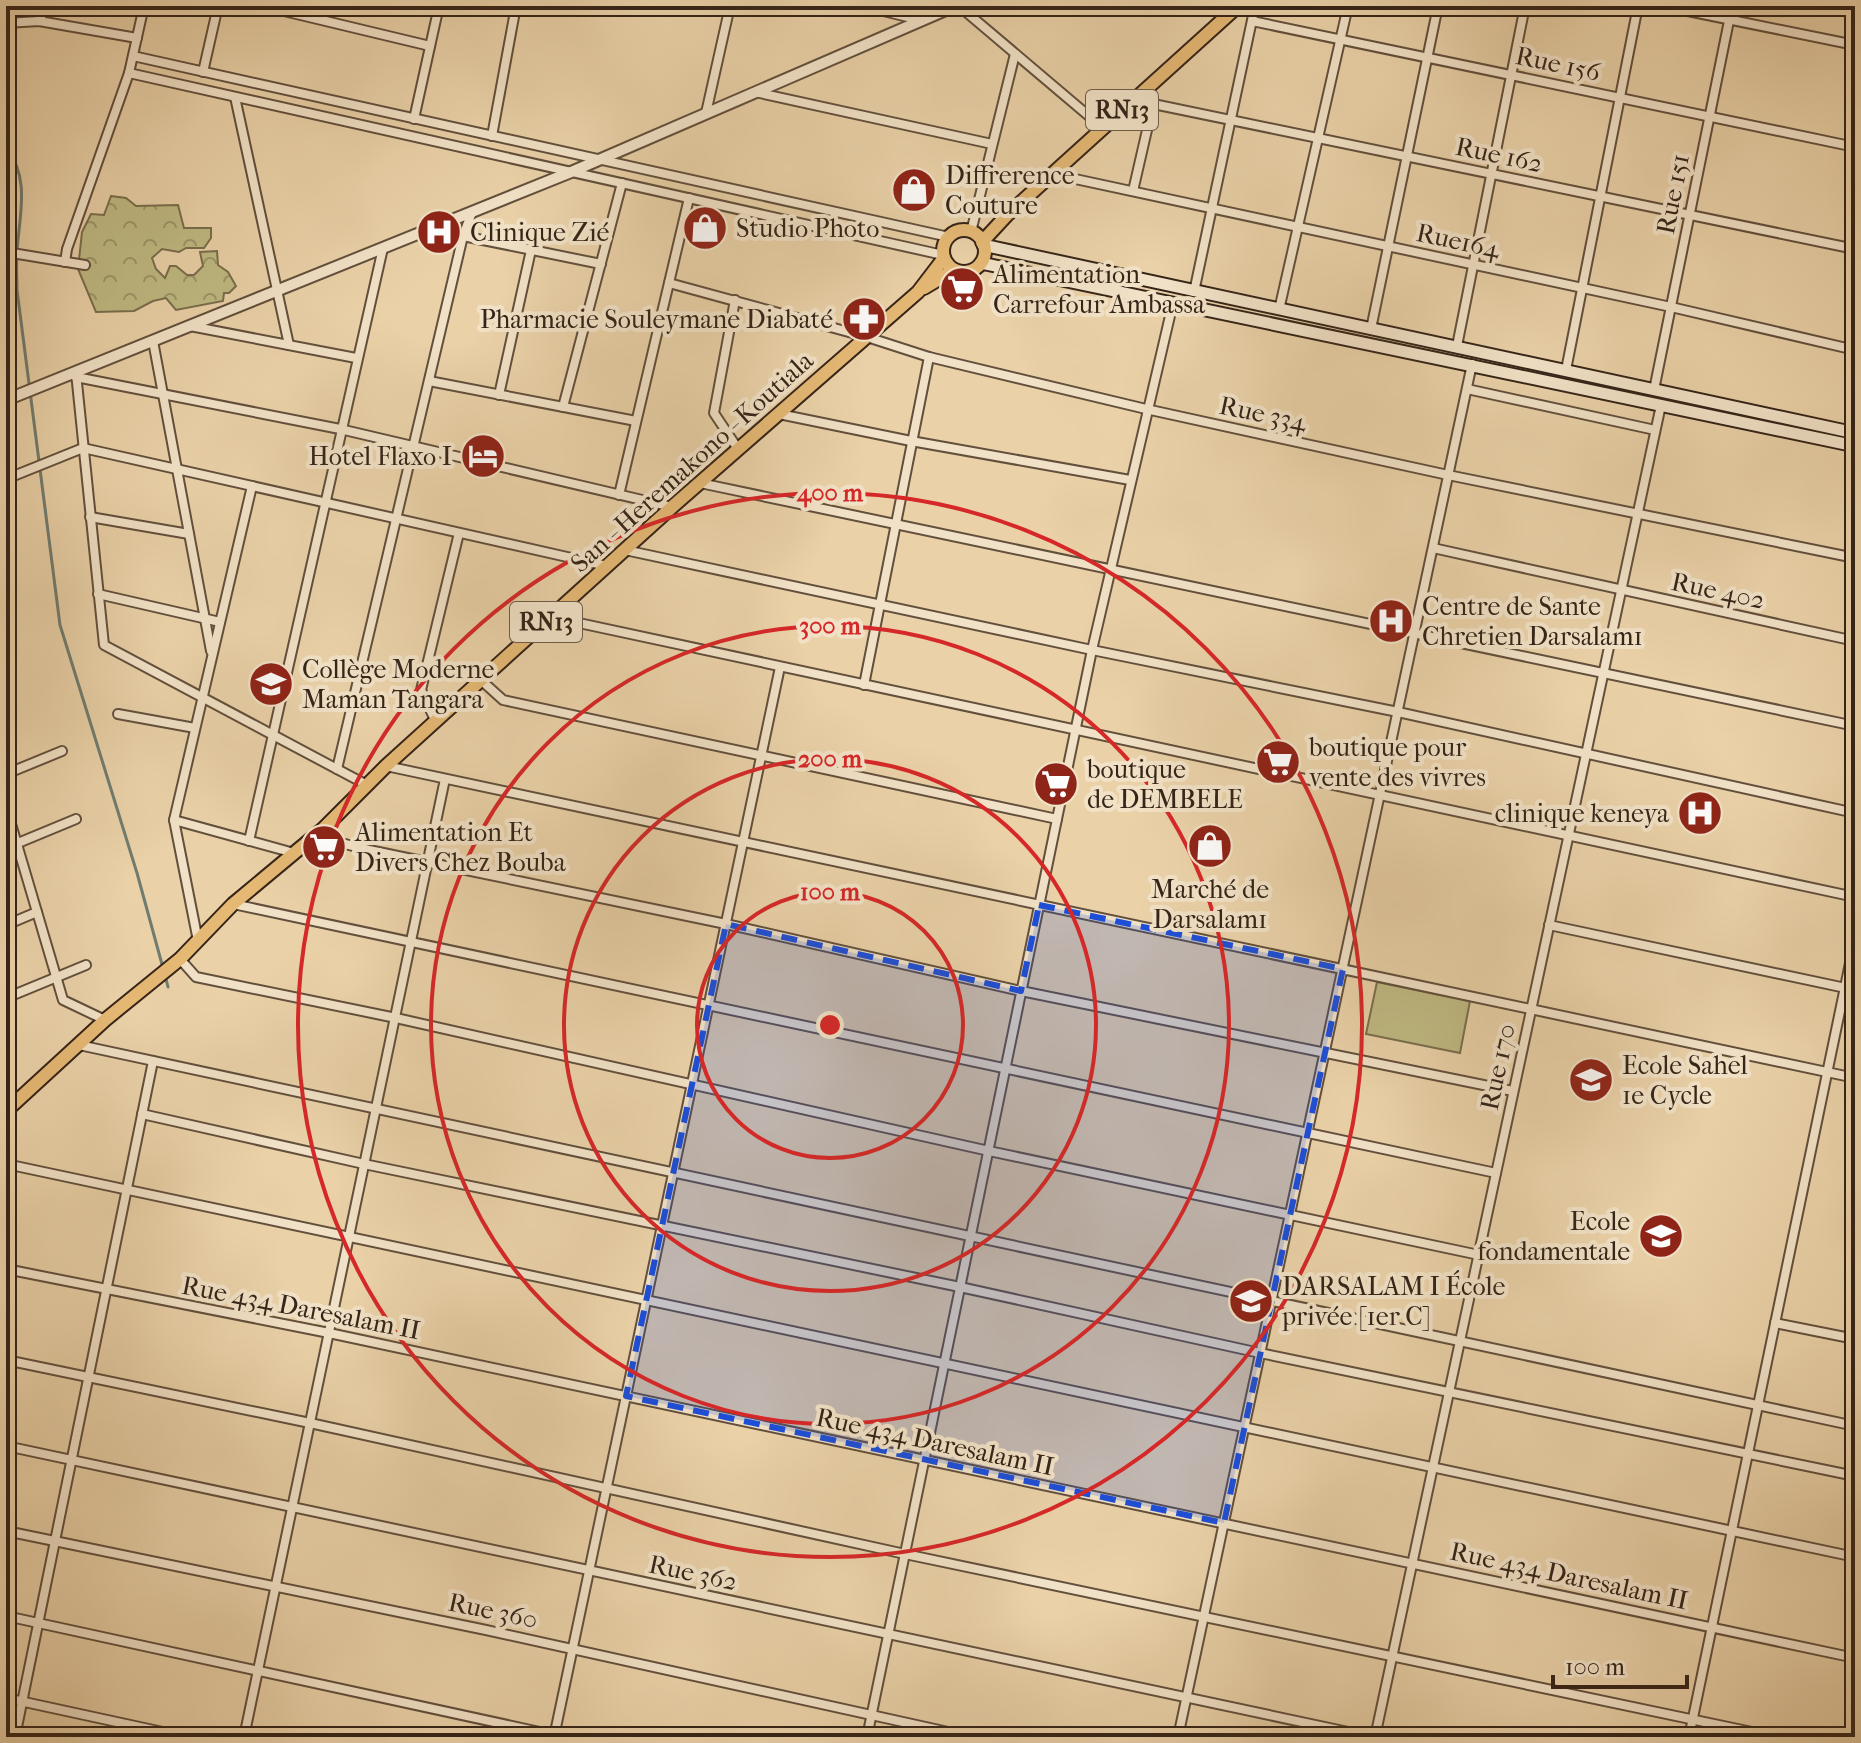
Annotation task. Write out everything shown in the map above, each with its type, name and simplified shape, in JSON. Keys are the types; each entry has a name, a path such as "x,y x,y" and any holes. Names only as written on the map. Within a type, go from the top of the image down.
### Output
{"main road":[{"name":"RN13","path":"983,244 1007,215 1238,6"},
{"name":"RN13","path":"971,232 1007,215"},
{"path":"983,244 981,263 969,271 954,270 944,256 944,245 949,237 959,231 971,232 983,244 1194,292 1855,433"},
{"name":"RN13","path":"918,292 944,256"},
{"path":"981,263 1855,446"},
{"name":"RN13","path":"918,292 954,270"},
{"name":"San - Heremakono - Koutiala","path":"180,959 233,904 323,829 386,766 672,507 918,292"},
{"name":"RN13","path":"6,1111 105,1020 180,959"}],"street":[{"path":"39,21 46,6"},
{"path":"65,262 129,73 144,6"},
{"path":"203,72 218,6"},
{"path":"263,6 430,46"},
{"path":"414,119 439,6"},
{"path":"492,136 516,6"},
{"path":"706,113 730,6"},
{"path":"863,6 920,20"},
{"path":"6,400 76,375 189,326 571,172 957,6 1103,128"},
{"path":"1194,292 1255,6"},
{"path":"1279,310 1348,6"},
{"path":"1371,329 1438,6"},
{"path":"1457,346 1525,6"},
{"path":"1566,370 1638,6"},
{"path":"1663,6 1855,45"},
{"name":"Rue 151","path":"1654,390 1732,6"},
{"path":"6,23 39,21 137,38"},
{"name":"Rue 156","path":"1252,21 1855,147"},
{"path":"971,232 1015,54"},
{"path":"133,56 949,237"},
{"path":"129,73 944,256"},
{"path":"754,92 992,144"},
{"path":"235,97 289,345"},
{"name":"Rue 162","path":"1134,100 1855,249"},
{"path":"1133,191 1153,104"},
{"name":"Rue164","path":"1052,174 1671,307 1855,350"},
{"path":"563,407 622,183"},
{"path":"619,495 689,198"},
{"path":"337,769 463,236 472,212"},
{"path":"463,236 601,264"},
{"path":"249,841 383,248"},
{"path":"499,395 531,250"},
{"path":"6,252 85,265"},
{"name":"Rue 334","path":"669,283 929,357 1146,409 1448,475 1855,558"},
{"path":"735,300 714,413 738,449"},
{"path":"867,1737 1092,650 1173,303"},
{"path":"189,326 356,358"},
{"path":"153,341 212,655"},
{"path":"864,685 929,357"},
{"path":"1178,1737 1472,364"},
{"path":"76,375 340,429 672,507"},
{"path":"76,375 104,645 367,785"},
{"path":"429,381 636,421"},
{"path":"1467,389 1655,430"},
{"name":"Rue 170","path":"1374,1737 1661,405"},
{"path":"778,414 1130,480"},
{"path":"6,479 83,448 607,567"},
{"path":"700,483 1855,726"},
{"path":"198,941 174,820 252,486"},
{"path":"90,517 189,534"},
{"path":"436,722 421,690 459,533"},
{"name":"Rue 402","path":"1433,548 1855,641"},
{"path":"625,550 1398,712 1855,813"},
{"path":"98,594 220,622"},
{"path":"551,617 1855,897"},
{"path":"6,1616 557,1736 572,1649 780,667"},
{"path":"482,681 503,700 1057,819"},
{"path":"118,714 195,728"},
{"path":"6,774 62,751"},
{"path":"386,766 1855,1078"},
{"path":"244,1737 445,779"},
{"path":"6,807 63,1000 105,1020"},
{"path":"6,848 76,819"},
{"path":"174,820 294,853"},
{"path":"323,829 337,842 726,924 1021,991 1513,1091"},
{"path":"233,904 1496,1173"},
{"path":"6,925 37,912"},
{"path":"1549,925 1855,990"},
{"path":"1689,1737 1855,939"},
{"path":"180,959 196,977 1479,1255"},
{"path":"6,998 86,965"},
{"path":"79,1045 375,1111 1855,1426"},
{"path":"15,1737 153,1061"},
{"path":"142,1114 364,1164 1855,1476"},
{"path":"6,1164 1855,1557"},
{"name":"Rue 434 Daresalam II","path":"6,1269 329,1333 1855,1658"},
{"path":"1775,1323 1855,1339"},
{"path":"6,1360 310,1423 905,1554 1776,1737"},
{"name":"Rue 362","path":"6,1446 1374,1737"},
{"name":"Rue 360","path":"6,1531 572,1649 971,1737"},
{"path":"6,1698 186,1737"}],"highlighted area":[{"path":"1039,905 1343,969 1224,1523 626,1396 726,924 1021,991"}],"green space":[{"path":"111,196 126,198 136,206 178,205 184,228 211,228 211,238 204,248 186,248 179,252 162,249 152,258 156,269 165,278 170,266 176,266 187,275 194,275 203,266 200,252 217,251 218,265 228,272 236,286 229,293 224,293 223,301 176,310 166,298 134,311 96,312 78,269 82,232 91,214 104,215"},
{"path":"1377,982 1470,1001 1460,1053 1366,1034"}],"waterway":[{"path":"6,148 19,172 21,185 17,290 60,625 137,873 163,968"},
{"path":"165,975 168,987"}],"place":[{"name":"Diffrerence Couture","path":"914,190"},
{"name":"Studio Photo","path":"705,228"},
{"name":"Clinique Zié","path":"439,232"},
{"name":"Alimentation Carrefour Ambassa","path":"962,289"},
{"name":"Pharmacie Souleymane Diabaté","path":"864,319"},
{"name":"Hotel Flaxo I","path":"483,456"},
{"name":"Centre de Sante Chretien Darsalam1","path":"1391,621"},
{"name":"Collège Moderne Maman Tangara","path":"271,684"},
{"name":"boutique pour vente des vivres","path":"1278,762"},
{"name":"boutique de DEMBELE","path":"1056,784"},
{"name":"clinique keneya","path":"1700,813"},
{"name":"Marché de Darsalam1","path":"1210,846"},
{"name":"Alimentation Et Divers Chez Bouba","path":"324,847"},
{"name":"Ecole Sahel 1e Cycle","path":"1591,1080"},
{"name":"Ecole fondamentale","path":"1661,1236"},
{"name":"DARSALAM I École privée [1er C]","path":"1251,1301"}]}
